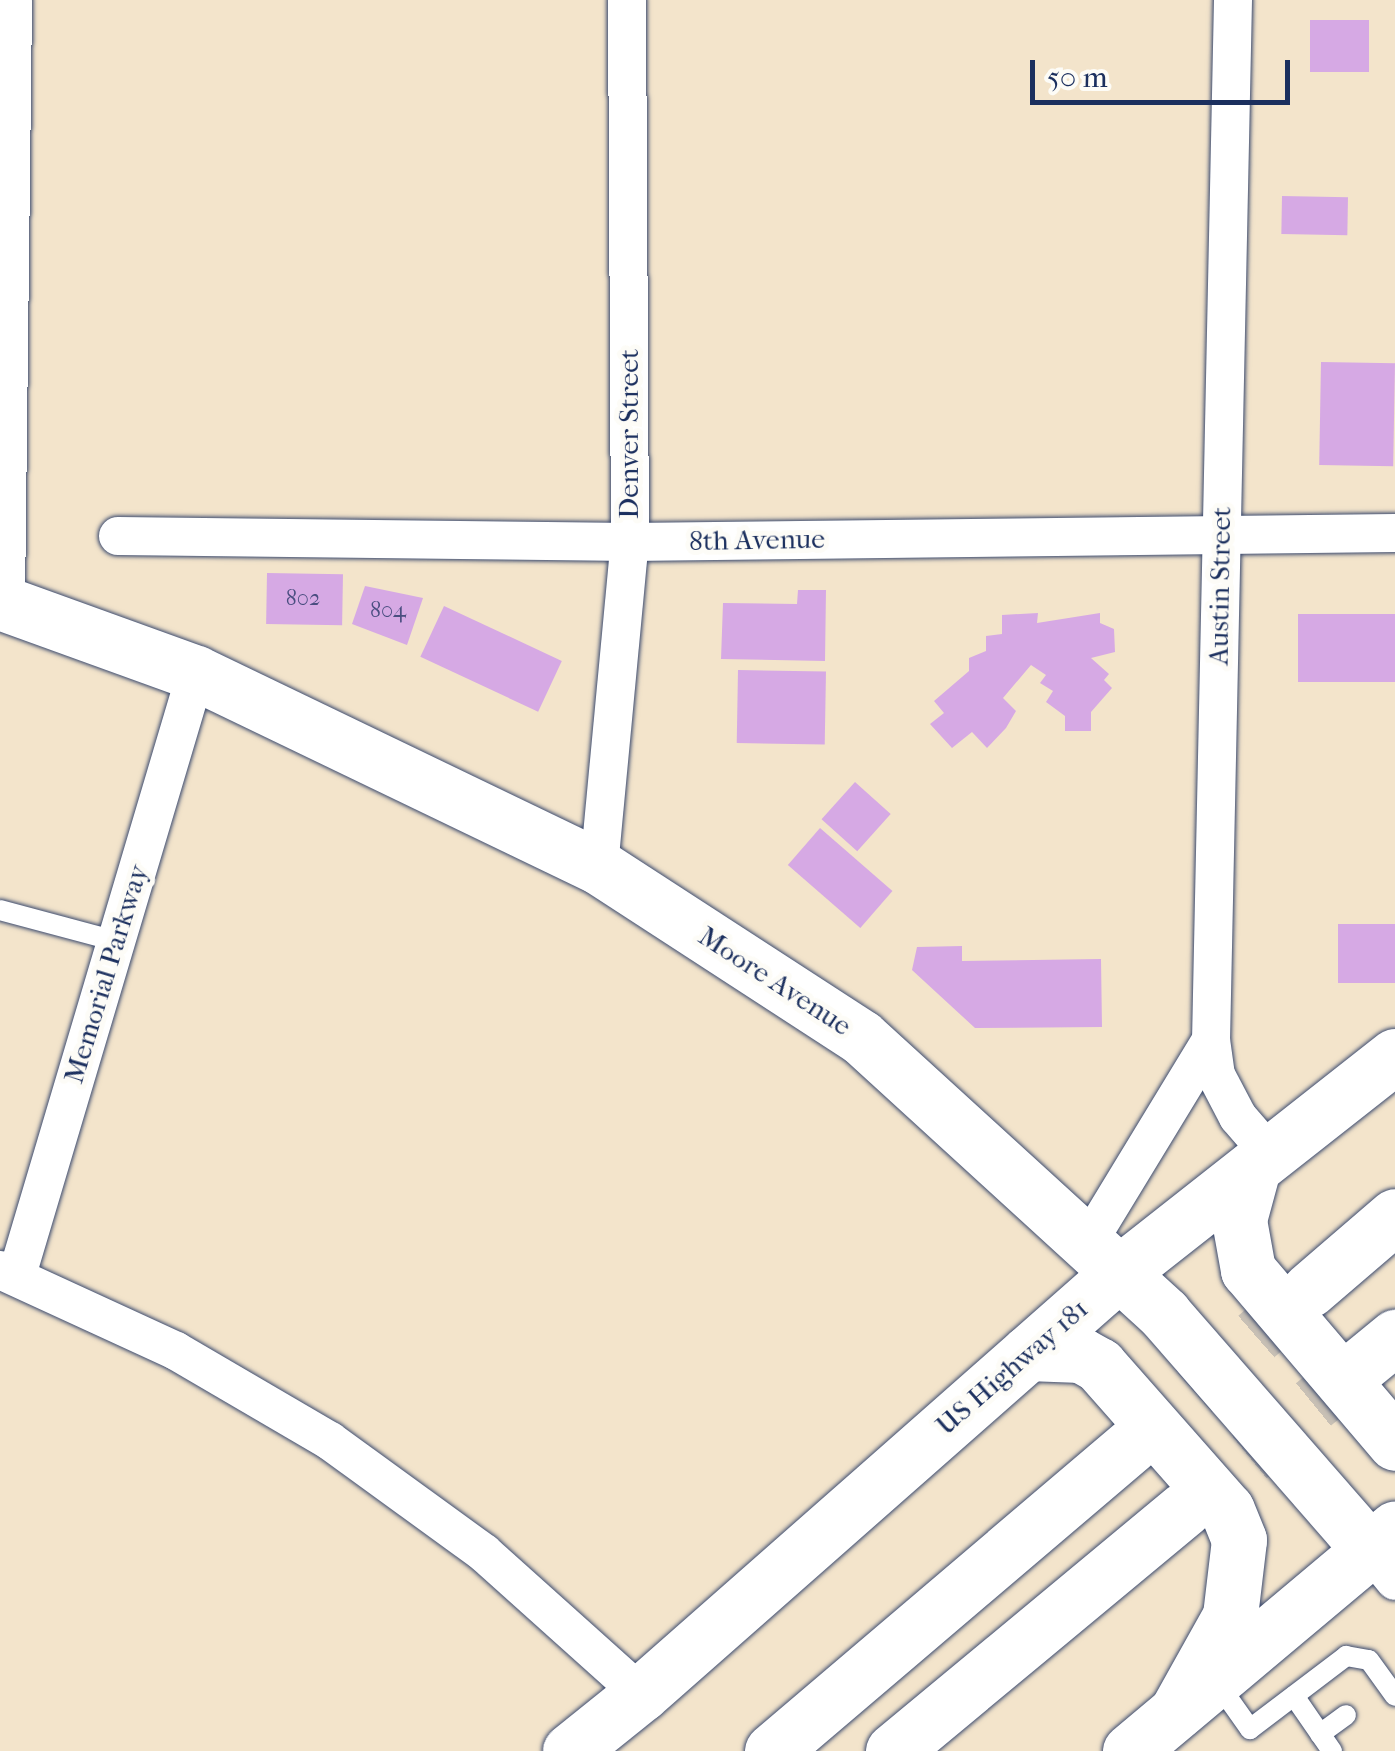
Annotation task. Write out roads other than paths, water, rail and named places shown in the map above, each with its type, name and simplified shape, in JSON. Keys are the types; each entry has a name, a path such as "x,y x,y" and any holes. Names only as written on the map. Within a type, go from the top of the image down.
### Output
{"main road":[{"name":"Moore Avenue","path":"0,602 196,674 599,867 861,1037 1164,1314 1386,1553"},
{"name":"US Highway 181","path":"570,1751 641,1694 1028,1353 1103,1258 1262,1161 1395,1056"},
{"path":"1262,1161 1239,1220 1248,1270 1395,1443"},
{"path":"1310,1290 1395,1216"},
{"path":"1028,1353 1069,1354 1099,1365 1227,1510 1239,1540 1230,1616 1196,1695"},
{"path":"772,1751 1130,1445"},
{"path":"893,1751 1186,1509"},
{"path":"1130,1751 1196,1695 1386,1553"}],"street":[{"path":"0,602 8,0"},
{"name":"Denver Street","path":"599,867 630,542 627,0"},
{"name":"Austin Street","path":"1233,0 1210,1040 1216,1075 1262,1161"},
{"name":"8th Avenue","path":"118,536 630,542 1221,531 1395,532"},
{"name":"Memorial Parkway","path":"8,1272 116,941 196,674"},
{"path":"1103,1258 1210,1040"},
{"path":"8,1272 176,1352 330,1441 484,1553 641,1694"}],"lane":[{"path":"0,910 116,941"},
{"path":"1196,1695 1250,1729 1346,1656 1369,1660 1387,1692"},
{"path":"1294,1696 1326,1742 1346,1715"}],"tunnel":[{"path":"1131,1445 1309,1290"},
{"path":"1185,1509 1362,1364"}]}
